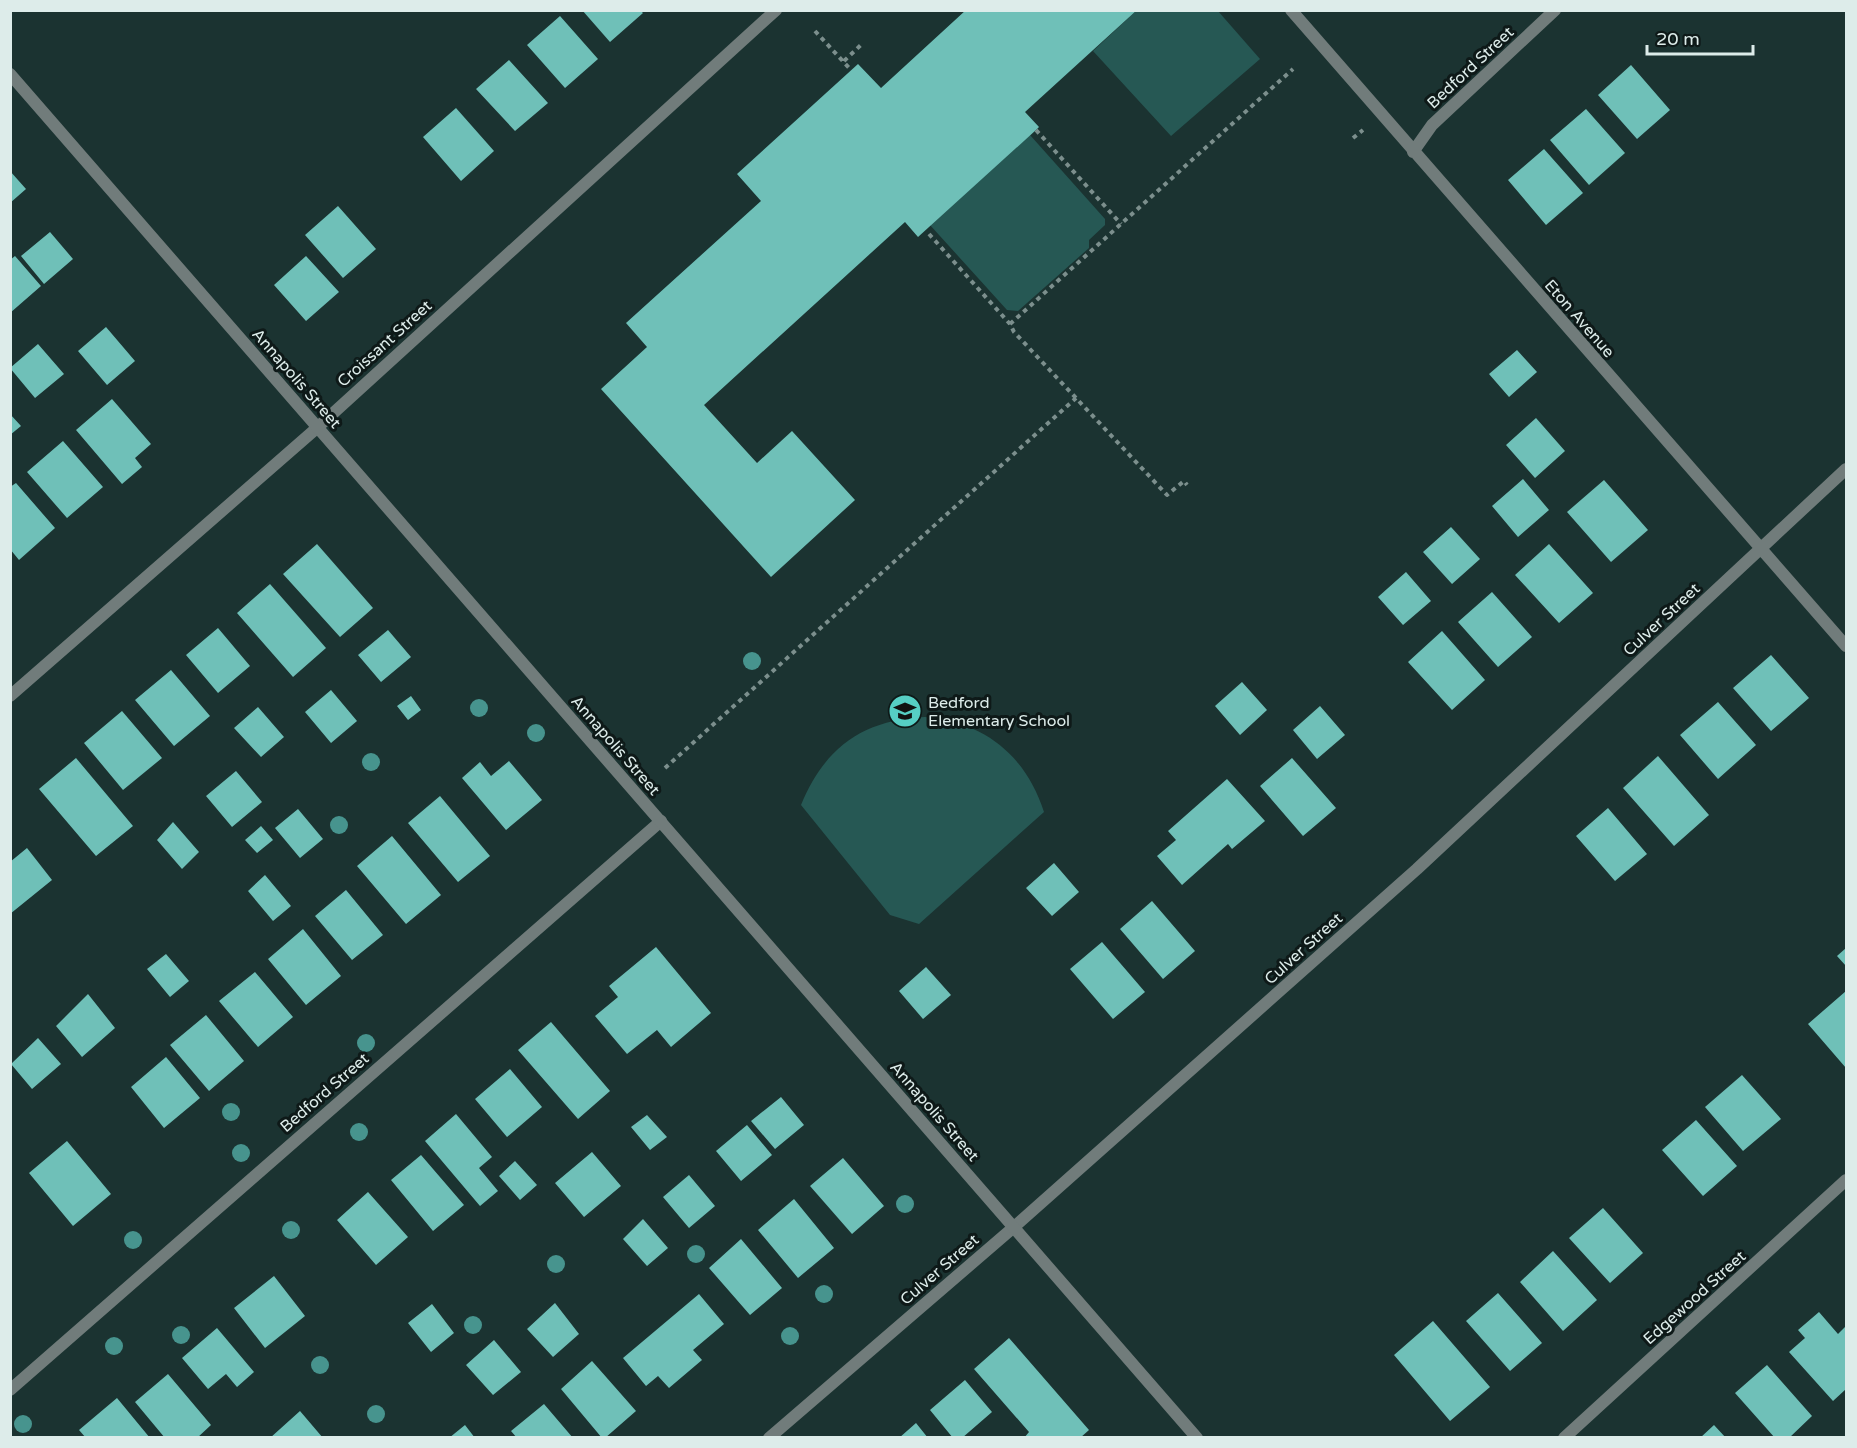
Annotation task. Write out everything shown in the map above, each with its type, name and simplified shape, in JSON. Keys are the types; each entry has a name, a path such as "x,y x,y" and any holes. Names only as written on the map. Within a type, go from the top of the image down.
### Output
{"street":[{"name":"Croissant Street","path":"10,696 318,427 776,10"},
{"name":"Eton Avenue","path":"1291,10 1846,646"},
{"name":"Bedford Street","path":"1413,152 1432,125 1555,10"},
{"name":"Annapolis Street","path":"10,74 1197,1437"},
{"name":"Culver Street","path":"769,1437 1014,1227 1417,869 1846,469"},
{"name":"Bedford Street","path":"10,1390 661,821"},
{"name":"Edgewood Street","path":"1564,1437 1846,1180"}],"path":[{"path":"815,31 851,70"},
{"path":"844,61 863,44"},
{"path":"1010,324 1293,69"},
{"path":"1035,130 1121,224"},
{"path":"1353,138 1363,130"},
{"path":"929,234 1010,324 1014,332 1167,495 1184,481 1187,485"},
{"path":"665,768 1076,398"}],"shaded area":[{"path":"1137,10 1218,11 1260,59 1171,136 1093,51"},
{"path":"1030,135 1105,219 1105,225 1089,240 1089,248 1018,311 1007,310 930,225"},
{"path":"925,717 966,726 1000,745 1026,774 1044,812 919,924 890,915 801,805 822,767 834,752 849,740 883,724"}],"building":[{"path":"582,10 640,10 643,13 610,42"},
{"path":"966,10 1137,10 1025,112 1039,127 1036,130 918,237 905,222 704,405 757,463 792,431 855,500 771,577 601,389 647,347 626,323 761,201 737,174 858,64 881,88"},
{"path":"560,16 598,59 565,88 527,45"},
{"path":"509,60 548,103 515,131 476,89"},
{"path":"1631,65 1670,110 1637,139 1598,95"},
{"path":"456,108 494,151 461,181 423,137"},
{"path":"1586,109 1625,153 1589,185 1550,140"},
{"path":"1544,149 1583,193 1546,225 1508,180"},
{"path":"10,171 26,189 10,203"},
{"path":"338,206 376,249 343,278 305,235"},
{"path":"50,232 73,259 44,284 21,256"},
{"path":"15,256 41,286 10,313 10,260"},
{"path":"306,256 339,292 306,321 274,285"},
{"path":"106,327 135,361 107,385 78,351"},
{"path":"38,344 64,374 35,398 10,368"},
{"path":"1517,350 1537,372 1509,397 1489,374"},
{"path":"112,399 151,444 135,458 142,467 122,484 76,430"},
{"path":"10,414 21,426 10,435"},
{"path":"1536,418 1565,451 1535,478 1506,445"},
{"path":"63,441 103,487 67,518 27,472"},
{"path":"1523,479 1549,510 1518,537 1492,506"},
{"path":"1604,480 1648,530 1611,562 1567,512"},
{"path":"16,483 55,528 19,560 10,549 10,487"},
{"path":"1451,527 1480,559 1452,584 1423,552"},
{"path":"317,544 373,608 340,637 283,574"},
{"path":"1549,544 1593,593 1559,623 1515,575"},
{"path":"1406,572 1431,601 1403,625 1378,597"},
{"path":"270,584 326,648 293,677 237,613"},
{"path":"1492,592 1532,637 1498,667 1458,622"},
{"path":"218,628 250,666 218,693 186,655"},
{"path":"388,630 411,657 381,682 358,655"},
{"path":"1442,631 1485,680 1452,710 1408,662"},
{"path":"1771,655 1809,698 1771,731 1733,688"},
{"path":"171,670 210,716 174,746 135,700"},
{"path":"1242,682 1267,710 1240,735 1215,706"},
{"path":"331,690 357,721 331,743 305,712"},
{"path":"411,696 421,710 408,720 397,706"},
{"path":"1718,702 1756,745 1718,779 1680,735"},
{"path":"1320,706 1345,735 1317,759 1293,730"},
{"path":"258,707 284,737 261,757 234,728"},
{"path":"122,711 162,758 123,790 84,743"},
{"path":"1658,756 1709,815 1674,846 1623,788"},
{"path":"76,758 133,826 96,856 39,789"},
{"path":"1292,758 1336,808 1303,836 1260,786"},
{"path":"509,761 542,800 506,830 462,778 480,762 491,776"},
{"path":"236,771 262,802 232,827 206,796"},
{"path":"1227,779 1265,821 1232,849 1228,844 1182,885 1157,856 1176,840 1168,831"},
{"path":"440,796 490,856 458,882 408,823"},
{"path":"1608,808 1647,854 1615,881 1576,836"},
{"path":"298,809 323,839 300,858 275,828"},
{"path":"173,822 199,852 182,869 157,840"},
{"path":"261,826 273,840 257,853 245,840"},
{"path":"392,836 441,895 406,924 357,866"},
{"path":"27,848 52,880 10,914 10,862"},
{"path":"1054,863 1079,892 1052,916 1026,888"},
{"path":"265,875 291,906 273,921 248,891"},
{"path":"346,890 383,935 352,960 315,916"},
{"path":"1152,901 1195,951 1163,979 1120,929"},
{"path":"303,929 341,976 306,1005 268,959"},
{"path":"1102,942 1145,992 1113,1019 1070,969"},
{"path":"656,947 711,1013 671,1047 657,1030 627,1054 595,1016 618,997 609,986"},
{"path":"1846,948 1846,966 1837,956"},
{"path":"166,954 189,981 170,997 147,969"},
{"path":"926,967 951,995 923,1019 899,991"},
{"path":"255,972 293,1017 258,1047 219,1001"},
{"path":"1846,991 1846,1068 1808,1024"},
{"path":"88,994 115,1028 82,1057 56,1026"},
{"path":"206,1015 244,1061 209,1091 170,1045"},
{"path":"551,1022 610,1091 578,1119 518,1050"},
{"path":"38,1038 61,1064 32,1089 11,1064"},
{"path":"166,1057 200,1098 164,1128 131,1087"},
{"path":"510,1069 542,1107 507,1137 475,1099"},
{"path":"1742,1075 1781,1119 1743,1151 1705,1107"},
{"path":"781,1097 804,1125 775,1149 751,1121"},
{"path":"456,1114 492,1157 479,1168 498,1191 480,1206 425,1141"},
{"path":"647,1115 667,1137 650,1150 631,1127"},
{"path":"1696,1120 1737,1166 1703,1196 1662,1150"},
{"path":"747,1125 772,1155 741,1181 716,1151"},
{"path":"67,1141 111,1194 73,1226 29,1173"},
{"path":"592,1152 621,1186 584,1217 555,1183"},
{"path":"421,1155 464,1205 433,1231 391,1180"},
{"path":"843,1158 884,1206 852,1234 810,1186"},
{"path":"515,1161 537,1185 520,1200 499,1176"},
{"path":"689,1175 715,1206 689,1228 663,1197"},
{"path":"368,1192 408,1237 376,1265 337,1220"},
{"path":"794,1199 834,1248 798,1278 758,1230"},
{"path":"1603,1208 1643,1253 1610,1283 1569,1238"},
{"path":"643,1219 668,1248 647,1266 623,1239"},
{"path":"741,1239 782,1288 750,1315 709,1268"},
{"path":"1553,1251 1597,1300 1563,1331 1520,1282"},
{"path":"274,1276 305,1316 265,1348 234,1308"},
{"path":"1498,1293 1542,1343 1510,1371 1466,1321"},
{"path":"699,1294 724,1324 693,1350 702,1360 669,1388 658,1376 646,1386 623,1358"},
{"path":"555,1303 579,1334 553,1357 527,1329"},
{"path":"432,1304 454,1333 431,1352 408,1323"},
{"path":"1819,1312 1838,1334 1846,1326 1846,1389 1833,1401 1789,1352 1805,1338 1798,1330"},
{"path":"1433,1321 1490,1387 1450,1421 1394,1355"},
{"path":"217,1328 254,1372 237,1387 226,1374 208,1389 182,1358"},
{"path":"1009,1338 1089,1430 1080,1438 1024,1438 1029,1432 974,1369"},
{"path":"494,1340 521,1372 493,1395 466,1365"},
{"path":"592,1361 636,1411 605,1438 602,1438 561,1389"},
{"path":"1767,1365 1812,1416 1789,1438 1775,1438 1735,1393"},
{"path":"168,1374 211,1425 197,1438 165,1438 135,1402"},
{"path":"965,1380 992,1412 962,1438 953,1438 930,1410"},
{"path":"117,1398 150,1438 86,1438 79,1430"},
{"path":"544,1404 573,1438 517,1438 511,1431"},
{"path":"300,1411 323,1438 270,1438"},
{"path":"916,1423 928,1438 899,1438"},
{"path":"465,1425 475,1438 449,1438"},
{"path":"1714,1425 1726,1438 1700,1438"}],"place":[{"name":"Bedford Elementary School","path":"905,711"}]}
